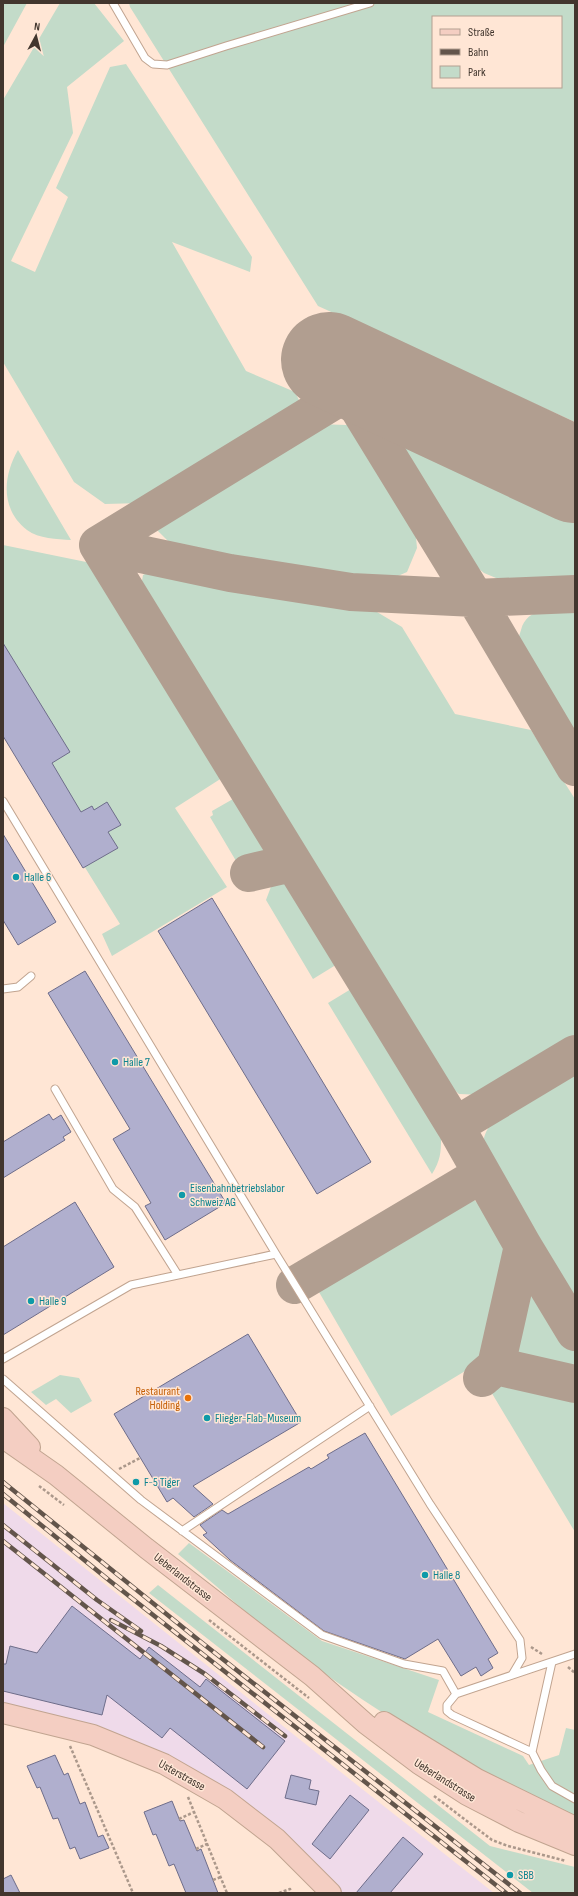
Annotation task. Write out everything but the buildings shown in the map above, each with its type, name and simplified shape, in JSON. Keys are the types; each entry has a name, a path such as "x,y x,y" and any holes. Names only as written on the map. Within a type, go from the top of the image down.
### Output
{"main road":[{"name":"Ueberlandstrasse","path":"3,1418 56,1475"},
{"name":"Ueberlandstrasse","path":"3,1438 56,1475 146,1548 312,1676 366,1724 437,1775 467,1795 519,1822 575,1845"},
{"name":"Ueberlandstrasse","path":"312,1676 420,1746 477,1779 575,1827"},
{"name":"Usterstrasse","path":"3,1713 93,1735 164,1764 225,1799 277,1839 331,1893"}],"lane":[{"path":"113,3 145,58 153,64 167,65 370,3"},
{"path":"3,801 276,1254 430,1504 520,1640 522,1658 512,1675"},
{"path":"3,989 18,987 31,976"},
{"path":"55,1089 113,1189 135,1207 178,1275"},
{"path":"3,1359 131,1285 276,1254"},
{"path":"3,1379 141,1500 322,1636 404,1664 443,1671 456,1694"},
{"path":"182,1531 370,1406"},
{"path":"575,1654 456,1694 447,1705 447,1711 452,1715 532,1752 552,1786 575,1798"},
{"path":"532,1752 552,1662"}],"path":[{"path":"110,1474 140,1458"},
{"path":"68,1744 133,1893"},
{"path":"185,1792 227,1893"},
{"path":"179,1819 194,1812"},
{"path":"196,1849 207,1844"},
{"path":"213,1880 221,1877"},
{"path":"279,1893 290,1889 291,1893"}],"shaded area":[{"path":"3,1503 494,1893 331,1893 164,1764 3,1713"}],"green space":[{"path":"3,3 27,3 3,47"},
{"path":"60,3 94,3 124,41 67,87 73,133 11,261 35,272 68,197 56,188 110,67 126,64 252,257 250,272 172,242 246,371 295,392 301,404 142,503 105,504 74,482 3,362 3,100"},
{"path":"129,3 575,3 575,422 318,306 130,7"},
{"path":"316,424 347,425 368,442 415,527 417,548 407,572 384,582 291,574 173,546 158,531 162,517"},
{"path":"397,441 575,519 575,581 513,585 484,573 461,554 396,450"},
{"path":"18,450 71,540 48,538 32,533 18,522 12,512 8,502 7,481 9,471"},
{"path":"3,545 91,563 225,776 175,808 227,887 112,956 102,934 120,924 3,735"},
{"path":"163,565 244,585 367,606 402,627 455,714 531,730 575,799 575,1042 484,1095 459,1094 433,1071 140,593 143,575"},
{"path":"575,607 575,738 520,651 518,643 524,622 535,613 543,610"},
{"path":"233,799 235,802 239,799 258,830 264,847 264,855 261,863 249,873 247,869 242,871 210,817 213,815 212,811"},
{"path":"279,881 295,888 339,963 313,979 266,900 272,884"},
{"path":"356,986 441,1130 441,1148 438,1163 432,1174 328,1003"},
{"path":"575,1068 575,1310 488,1166 484,1152 484,1141 487,1131 495,1118"},
{"path":"450,1199 473,1199 488,1212 575,1352 575,1532 475,1365 391,1416 312,1280"},
{"path":"60,1375 79,1378 92,1401 71,1413 56,1399 46,1405 31,1392"},
{"path":"189,1543 322,1641 439,1680 428,1712 523,1756 529,1765 559,1755 566,1728 575,1730 575,1819 537,1801 426,1740 321,1671 273,1635 178,1554"},
{"path":"158,1585 490,1846 575,1867 575,1893 533,1893 149,1593"}],"taxiway":[{"path":"329,360 475,598 575,767"},
{"path":"98,545 348,392"},
{"path":"98,545 455,1126 523,1246 575,1332"},
{"path":"98,545 230,573 351,592 475,598 575,594"},
{"path":"249,873 292,863"},
{"path":"455,1126 575,1054"},
{"path":"295,1285 482,1174"},
{"path":"496,1366 523,1246"},
{"path":"482,1378 496,1366 575,1384"}],"runway":[{"path":"329,360 575,475"}],"railway":[{"path":"3,1482 201,1642 520,1893"},
{"path":"3,1494 110,1581 506,1893"},
{"path":"3,1525 97,1600 141,1631"},
{"path":"3,1541 263,1747"},
{"path":"111,1620 161,1646 205,1674 285,1736"}],"place":[{"name":"Halle 6","path":"16,877"},
{"name":"Halle 7","path":"115,1062"},
{"name":"Eisenbahnbetriebslabor Schweiz AG","path":"182,1195"},
{"name":"Halle 9","path":"31,1301"},
{"name":"Restaurant Holding","path":"188,1398"},
{"name":"Flieger-Flab-Museum","path":"207,1418"},
{"name":"F-5 Tiger","path":"136,1482"},
{"name":"Halle 8","path":"425,1575"},
{"name":"SBB","path":"510,1875"}]}
